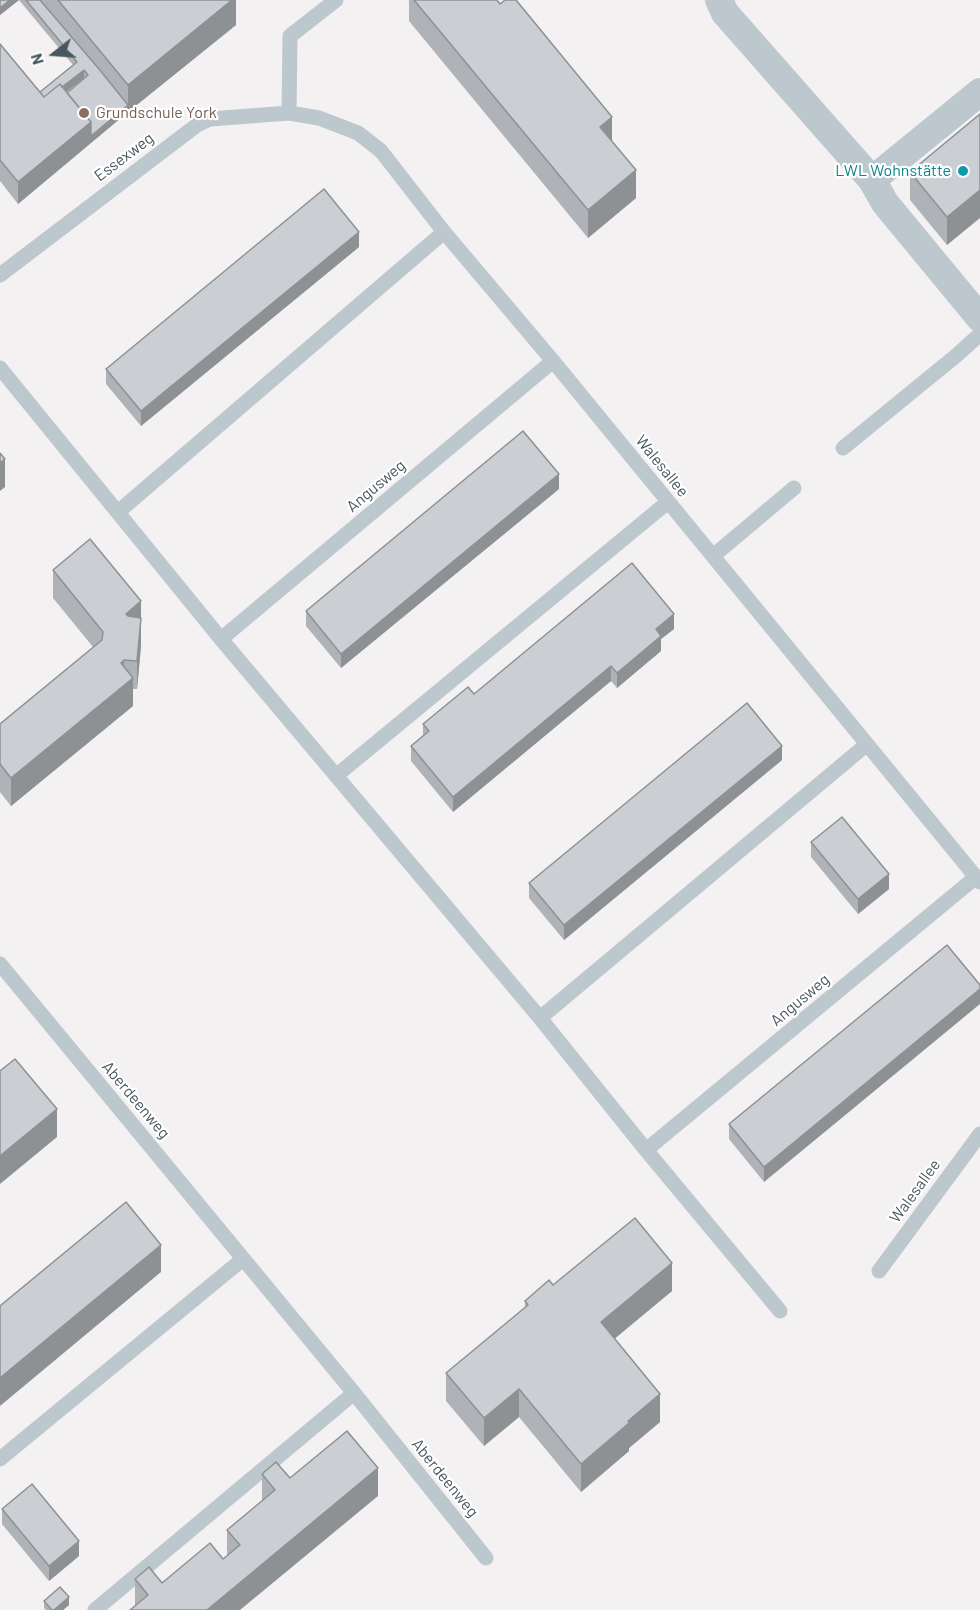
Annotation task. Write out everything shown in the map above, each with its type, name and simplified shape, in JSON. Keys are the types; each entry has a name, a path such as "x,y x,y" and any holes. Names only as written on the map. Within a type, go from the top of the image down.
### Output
{"street":[{"path":"722,6 872,180 885,203 980,318"},
{"path":"872,180 980,92"}],"lane":[{"path":"289,113 290,36 336,0"},
{"name":"Walesallee","path":"289,113 319,118 358,133 381,151 444,232 553,361 978,879"},
{"name":"Essexweg","path":"3,268 197,125 210,119 289,113"},
{"path":"118,512 444,232"},
{"path":"843,448 980,334"},
{"name":"Angusweg","path":"221,639 553,361"},
{"path":"0,368 221,639 540,1018 780,1311"},
{"path":"713,556 794,489"},
{"path":"337,775 668,502"},
{"path":"540,1018 866,745"},
{"name":"Angusweg","path":"646,1150 978,879"},
{"name":"Aberdeenweg","path":"0,964 354,1393 486,1558"},
{"name":"Walesallee","path":"879,1271 980,1134"},
{"path":"0,1459 243,1259"},
{"path":"95,1610 354,1393"}],"building":[{"path":"0,0 10,0 0,8"},
{"path":"26,0 40,0 128,105 91,136 91,122 67,93 88,75 84,70 62,87 60,84 44,97 40,92 77,62"},
{"path":"58,0 232,0 128,85"},
{"path":"414,0 497,0 500,4 505,0 516,0 612,117 600,127 636,170 588,210"},
{"path":"0,44 44,97 60,84 91,122 18,182 0,160"},
{"path":"980,114 980,190 947,217 910,172"},
{"path":"324,189 359,232 141,411 106,369"},
{"path":"523,431 559,474 341,654 306,611"},
{"path":"0,453 5,459 0,463"},
{"path":"90,539 141,601 126,614 141,618 137,661 124,660 121,663 133,678 11,778 0,764 0,724 102,640 103,632 53,570"},
{"path":"632,563 674,614 656,629 661,636 617,673 611,666 453,797 411,746 429,731 423,724 468,687 474,694"},
{"path":"747,703 782,746 564,925 529,883"},
{"path":"842,817 889,874 858,899 811,842"},
{"path":"947,945 980,985 980,989 764,1167 729,1124"},
{"path":"15,1059 57,1109 0,1156 0,1071"},
{"path":"126,1202 161,1245 0,1378 0,1306"},
{"path":"635,1218 672,1263 601,1322 660,1394 581,1464 519,1389 484,1418 446,1373 528,1305 525,1301 549,1280 553,1285"},
{"path":"347,1431 378,1468 207,1610 130,1610 148,1595 135,1579 149,1567 162,1583 210,1543 223,1559 240,1545 227,1530 275,1490 262,1474 276,1462 290,1478"},
{"path":"32,1484 79,1541 49,1566 2,1509"},
{"path":"60,1587 69,1597 52,1610 44,1601"}],"place":[{"name":"Grundschule York","path":"84,113"},
{"name":"LWL Wohnstätte","path":"963,171"}]}
